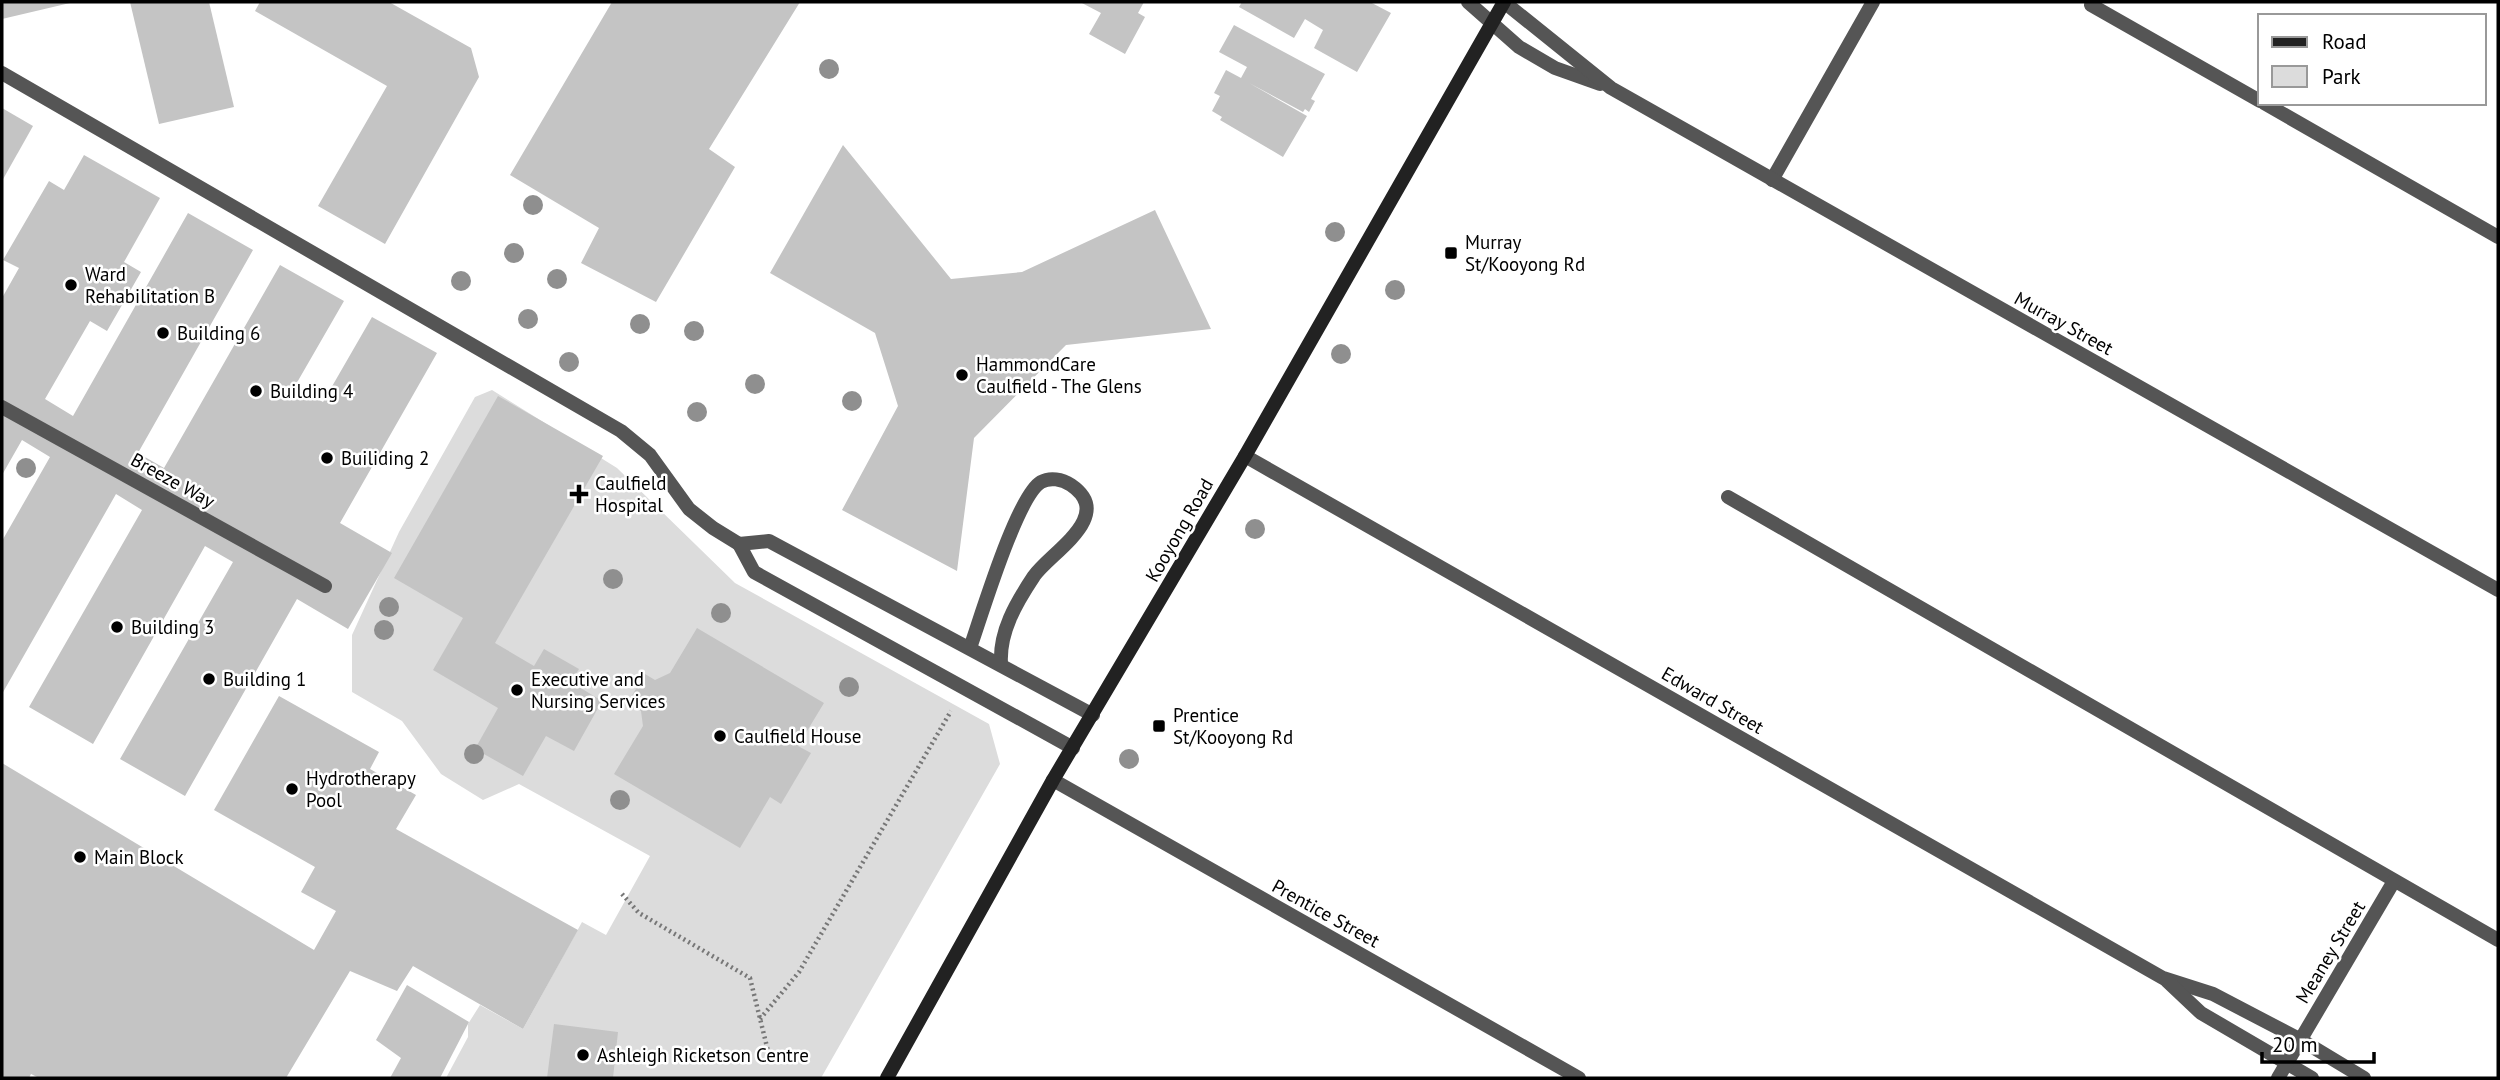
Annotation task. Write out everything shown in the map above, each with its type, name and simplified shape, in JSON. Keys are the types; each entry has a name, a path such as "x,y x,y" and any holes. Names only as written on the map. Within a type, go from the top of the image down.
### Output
{"street":[{"name":"Murray Street","path":"1468,2 1519,47 1555,68 1611,88"},
{"name":"Murray Street","path":"1504,2 1611,88 2498,590"},
{"name":"Kooyong Road","path":"887,1078 1053,780 1245,456 1504,2"},
{"path":"1772,180 1873,2"},
{"path":"2090,3 2258,100"},
{"path":"2,73 621,431 650,455 689,509 739,544 754,572 1073,748"},
{"path":"2267,105 2498,237"},
{"name":"Breeze Way","path":"2,407 326,586"},
{"name":"Edward Street","path":"1245,456 2163,978 2213,994 2301,1040 2364,1078"},
{"path":"970,648 1027,496 1040,482 1055,478 1069,484 1082,495 1087,508 1082,525 1073,538 1035,575 1018,604 1003,632 1001,664"},
{"path":"1728,498 2498,940"},
{"path":"739,544 769,541 1093,715"},
{"name":"Prentice Street","path":"1053,780 1579,1078"},
{"name":"Meaney Street","path":"2278,1078 2394,881"},
{"name":"Edward Street","path":"2163,978 2201,1013 2312,1078"}],"path":[{"path":"760,1019 799,972 964,688"},
{"path":"622,894 639,914 750,978 769,1055"}],"green space":[{"path":"492,390 617,468 735,583 989,724 1000,764 821,1078 446,1078 468,1037 468,1024 480,1005 523,1029 582,922 606,935 650,856 519,784 483,800 441,774 402,721 352,692 352,635 399,532 475,397"}],"building":[{"path":"2,2 70,2 70,3 2,19"},
{"path":"130,2 209,2 234,107 159,124"},
{"path":"260,2 389,2 471,48 479,77 385,244 318,206 387,86 255,11"},
{"path":"612,2 800,2 709,149 735,167 656,302 581,263 599,228 510,175"},
{"path":"1080,2 1144,2 1138,13 1145,17 1125,54 1089,34 1101,13"},
{"path":"1242,2 1370,2 1391,13 1357,72 1314,48 1323,30 1305,19 1294,38 1239,7"},
{"path":"1234,25 1325,74 1311,99 1315,101 1309,112 1305,109 1303,112 1249,83 1307,116 1283,157 1220,120 1222,117 1212,111 1220,96 1214,93 1226,70 1241,78 1247,67 1219,52"},
{"path":"2,108 33,126 2,181"},
{"name":"HammondCare Caulfield - The Glens","path":"843,145 951,279 1022,272 1155,210 1211,329 1066,345 974,438 957,571 842,510 898,406 875,333 770,273"},
{"path":"84,155 160,198 124,262 141,272 107,331 90,321 45,399 73,416 188,213 253,250 138,453 164,468 280,265 344,301 295,386 323,402 372,317 437,353 340,523 392,553 348,629 297,599 185,796 120,759 233,562 205,546 93,744 29,707 142,510 116,494 2,694 2,541 50,457 22,440 2,475 2,298 19,268 3,260 49,181 64,190"},
{"path":"498,396 603,456 495,643 534,666 544,649 579,669 571,682 602,701 574,751 546,736 523,776 475,749 498,708 433,670 463,618 394,578"},
{"name":"Caulfield House","path":"697,628 824,703 798,746 811,753 781,804 770,797 740,848 614,774 643,726 641,711 628,702 645,674 655,680 670,673"},
{"path":"279,696 379,752 370,769 416,795 396,829 578,930 523,1029 413,966 397,991 350,971 286,1078 39,1078 31,1074 29,1078 2,1078 2,763 314,950 336,911 301,892 315,867 214,810"},
{"path":"407,985 469,1022 440,1078 390,1078 401,1058 376,1040"},
{"name":"Ashleigh Ricketson Centre","path":"554,1024 618,1032 613,1078 547,1078"}],"place":[{"name":"Murray St/Kooyong Rd","path":"1451,253"},
{"name":"Ward Rehabilitation B","path":"71,285"},
{"name":"Building 6","path":"163,333"},
{"name":"HammondCare Caulfield - The Glens","path":"962,375"},
{"name":"Building 4","path":"256,391"},
{"name":"Builiding 2","path":"327,458"},
{"name":"Caulfield Hospital","path":"579,494"},
{"name":"Building 3","path":"117,627"},
{"name":"Building 1","path":"209,679"},
{"name":"Executive and Nursing Services","path":"517,690"},
{"name":"Prentice St/Kooyong Rd","path":"1159,726"},
{"name":"Caulfield House","path":"720,736"},
{"name":"Hydrotherapy Pool","path":"292,789"},
{"name":"Main Block","path":"80,857"},
{"name":"Ashleigh Ricketson Centre","path":"583,1055"}]}
